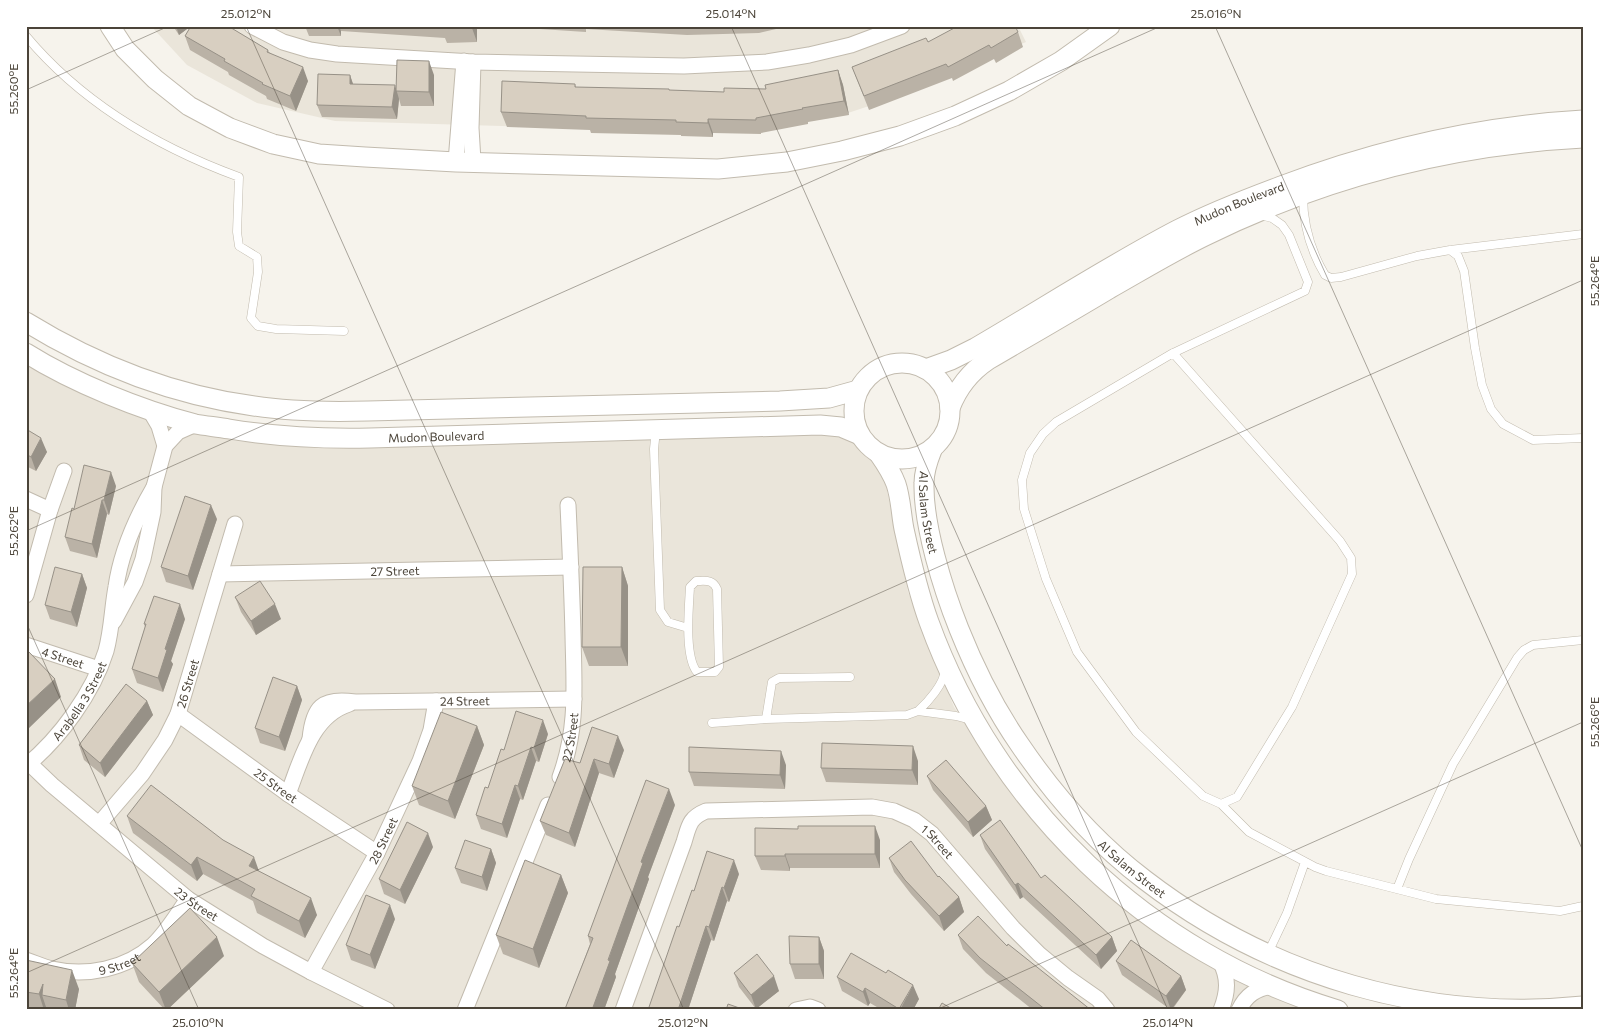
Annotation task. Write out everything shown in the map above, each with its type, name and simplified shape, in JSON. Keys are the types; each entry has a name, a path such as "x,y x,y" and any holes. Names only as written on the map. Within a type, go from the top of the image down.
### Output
{"street":[{"path":"110,26 125,49 155,79 189,106 230,128 274,144 319,154 464,161 718,169 787,162 842,151 900,136 955,116 1009,91 1052,66 1110,26"},
{"path":"252,26 283,42 310,50 338,54 468,61 684,66 758,63 809,55 851,45 902,26"},
{"path":"464,161 468,61"},
{"name":"Mudon Boulevard","path":"926,369 951,360 974,348 1138,251 1178,230 1220,210 1280,186 1378,153 1437,139 1496,129 1583,120"},
{"name":"Mudon Boulevard","path":"950,408 961,385 978,367 988,360 1171,253 1256,214 1361,175 1405,163 1447,154 1532,142 1583,138"},
{"name":"Mudon Boulevard","path":"26,322 52,338 98,361 146,380 197,395 254,406 311,412 780,401 829,398 858,390"},
{"name":"Mudon Boulevard","path":"26,353 70,377 149,409 196,424 245,432 329,438 830,425 841,427 860,435"},
{"path":"895,363 911,363 926,369 938,379 947,393 950,408 949,424 942,438 932,450 915,458 897,460 879,454 868,446 860,435 854,420 854,405 858,390 867,377 880,367 895,363"},
{"path":"149,409 159,426 165,446"},
{"path":"165,446 178,432 196,424"},
{"name":"Arabella 3 Street","path":"28,764 50,743 69,720 86,695 99,669 106,652 112,625 113,604 126,543 154,487 165,446"},
{"name":"Al Salam Street","path":"932,450 925,473 924,497 928,522 938,569 953,615 972,659 994,702 1019,743 1047,782 1079,819 1143,879 1211,925 1303,969 1352,986 1403,998 1453,1006 1503,1009 1552,1009 1583,1006"},
{"name":"Al Salam Street","path":"879,454 889,469 896,485 915,579 945,663 973,720 1004,769 1027,798 1058,835 1091,868 1127,899 1166,927 1220,961 1271,986 1338,1010"},
{"path":"26,594 50,510 64,471"},
{"name":"Arabella 3 Street","path":"112,625 138,573 153,512 154,487"},
{"path":"26,499 50,510"},
{"name":"22 Street","path":"465,1010 554,791 571,739 574,699 568,505"},
{"name":"26 Street","path":"100,824 142,774 178,714 235,524"},
{"path":"120,567 138,573"},
{"name":"27 Street","path":"220,574 571,567"},
{"name":"4 Street","path":"26,645 99,669"},
{"name":"24 Street","path":"288,794 310,739 328,714 335,709 355,702 574,699"},
{"name":"28 Street","path":"311,972 377,853 427,746 436,701"},
{"name":"25 Street","path":"178,714 288,794 377,853"},
{"name":"23 Street","path":"28,764 188,899 263,946 387,1010"},
{"name":"1 Street","path":"623,1010 684,842 698,825 722,811 872,806 894,811 914,820 932,834 1012,928 1039,954 1102,1005 1109,1003 1120,1010"},
{"name":"9 Street","path":"26,960 50,969 72,972 94,972 115,966 135,958 153,944 188,899"},
{"path":"1220,961 1225,971 1227,982 1226,994 1221,1010"},
{"path":"1239,1010 1243,1002 1251,994 1260,988 1271,986"},
{"path":"796,1010 810,1007 818,1010"}],"lane":[{"path":"26,36 42,55 72,84 127,123 194,159 239,177 237,232 239,246 256,257 258,272 251,318 258,326 276,329 344,331"},
{"path":"1303,195 1303,216 1309,239 1318,264 1324,275 1328,277 1341,277 1417,256 1450,250 1583,234"},
{"path":"1256,214 1272,218 1282,225 1289,235 1308,282 1306,291 1173,353 1056,422 1043,434 1030,453 1022,480 1024,509 1046,579 1077,652 1136,732 1203,796 1221,804 1249,832 1305,862 1326,871 1436,899 1560,911 1583,906"},
{"path":"1450,250 1458,256 1464,271 1476,357 1482,385 1491,409 1503,424 1533,440 1583,438"},
{"path":"1173,353 1340,541 1351,558 1352,574 1292,707 1237,797 1221,804"},
{"path":"656,429 654,449 660,610 668,622 688,628"},
{"path":"710,581 715,583 717,589 719,667 715,672 697,672 693,667 688,628 690,587 696,582 710,581"},
{"path":"1397,889 1453,764 1517,658 1524,650 1533,645 1583,640"},
{"path":"918,712 932,699 944,676 945,663"},
{"path":"766,719 772,682 779,678 850,677"},
{"path":"712,722 907,715 918,712 956,716 973,720"},
{"path":"1268,953 1287,913 1305,862"}],"shaded area":[{"path":"151,26 1018,26 1026,42 932,85 836,117 732,133 335,121 257,103 187,65"},
{"path":"26,360 173,425 236,441 314,447 393,447 620,438 839,433 857,444 884,476 908,592 954,707 1012,794 1068,858 1107,895 1149,928 1196,958 1243,983 1310,1010 26,1010"}],"building":[{"path":"191,26 228,26 268,50 267,52 303,67 290,96 262,84 224,61 225,59 185,36"},
{"path":"441,26 472,26 472,28 441,28"},
{"path":"958,26 963,28 966,26 1015,26 1018,32 991,48 989,45 948,67 946,64 864,96 852,67 926,38 928,42"},
{"path":"397,60 429,61 429,92 396,91"},
{"path":"838,70 844,101 802,108 756,118 756,120 708,119 708,123 676,122 676,120 586,118 586,116 501,112 502,81 575,84 575,87 724,92 724,88 766,89 765,85"},
{"path":"318,74 350,75 350,84 395,85 392,107 317,105"},
{"path":"26,429 41,438 31,457 26,454"},
{"path":"84,465 111,472 104,500 102,500 92,544 65,537 72,508 74,509"},
{"path":"185,496 211,505 188,576 161,567"},
{"path":"55,567 82,574 71,612 45,605"},
{"path":"583,567 622,567 621,647 582,647"},
{"path":"260,581 275,604 251,621 235,597"},
{"path":"154,596 180,604 165,649 167,650 158,678 132,669"},
{"path":"29,652 55,679 26,706 26,654"},
{"path":"273,677 297,686 279,737 255,728"},
{"path":"126,684 147,701 100,763 79,745"},
{"path":"516,711 543,720 534,748 531,747 518,786 515,785 502,824 476,815 485,787 488,788 501,749 504,750"},
{"path":"441,712 477,726 448,801 412,786"},
{"path":"592,727 618,736 609,764 594,759 569,833 540,821 565,759 580,763"},
{"path":"822,743 913,746 912,770 821,768"},
{"path":"689,747 781,751 780,775 689,772"},
{"path":"946,760 986,806 968,822 927,776"},
{"path":"646,780 669,789 641,862 643,863 608,960 610,961 592,1010 566,1010 593,938 588,936"},
{"path":"151,785 223,840 254,857 249,866 311,898 299,921 251,896 255,889 197,857 191,865 127,816"},
{"path":"1000,820 1041,878 1045,875 1112,937 1096,955 1018,883 1015,885 980,835"},
{"path":"407,822 428,833 400,890 379,879"},
{"path":"798,826 875,826 875,854 755,856 755,828 798,829"},
{"path":"465,840 491,849 482,877 455,868"},
{"path":"911,841 938,877 959,897 939,916 905,880 889,858"},
{"path":"707,851 734,860 724,888 722,887 709,927 706,926 678,1010 648,1010 677,926 679,927 692,890 694,891"},
{"path":"525,860 561,875 533,949 496,935"},
{"path":"366,895 390,905 370,955 346,945"},
{"path":"190,908 217,937 159,992 132,963"},
{"path":"978,916 1007,946 1008,944 1091,1010 1046,1010 980,958 958,935"},
{"path":"789,936 819,937 819,964 790,964"},
{"path":"1131,940 1181,976 1166,996 1116,961"},
{"path":"851,953 886,973 888,970 913,985 899,1009 865,988 863,992 837,977"},
{"path":"757,954 774,976 751,995 734,973"},
{"path":"26,960 72,970 66,1000 42,995 43,984 39,994 26,992"},
{"path":"942,1003 954,1010 938,1010"},
{"path":"728,1004 745,1010 726,1010"}]}
